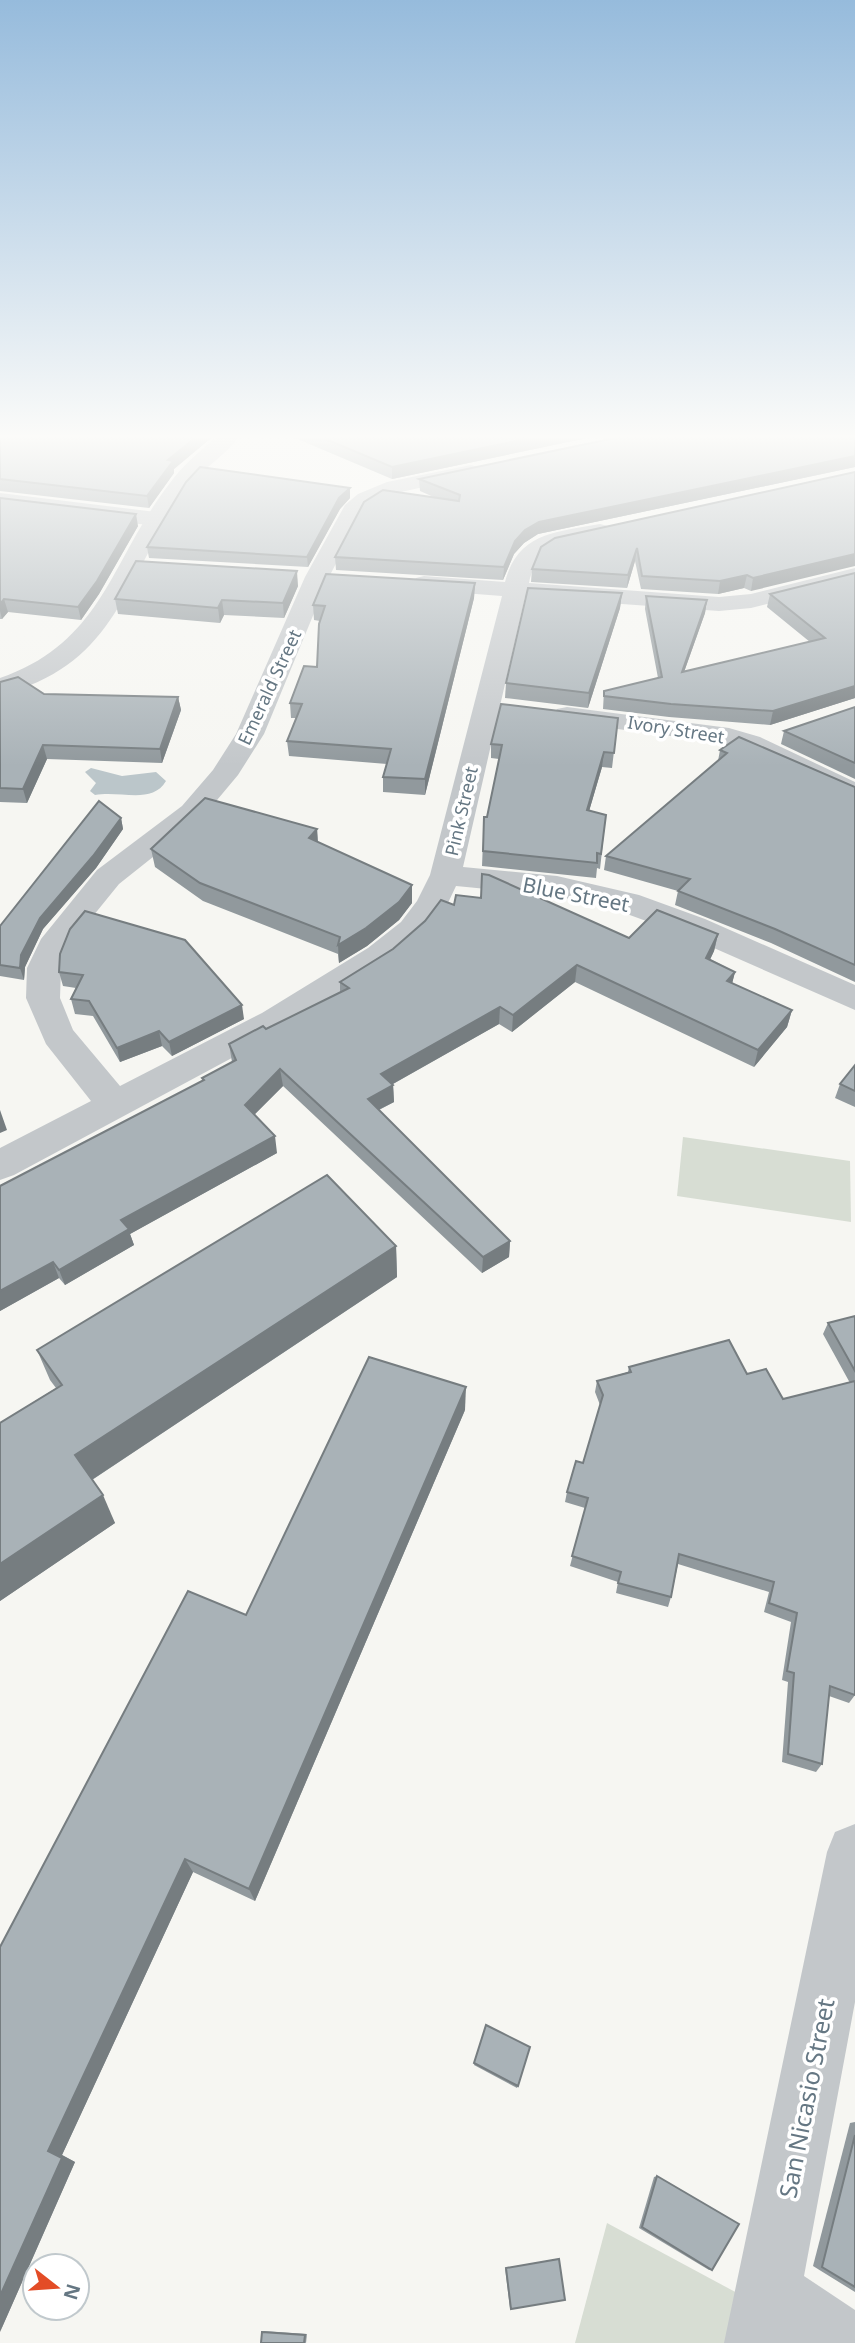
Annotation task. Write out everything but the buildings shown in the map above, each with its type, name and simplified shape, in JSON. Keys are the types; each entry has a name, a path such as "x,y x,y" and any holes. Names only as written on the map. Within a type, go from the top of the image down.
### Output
{"street":[{"path":"0,687 52,665 70,651 95,623 140,547"},
{"name":"Emerald Street","path":"114,1105 58,1035 43,998 44,968 57,939 108,877 192,812 224,775 250,734 330,578 340,547"},
{"name":"Pink Street","path":"0,1165 274,1021 380,956 412,929 431,905 446,875 512,709 516,589 526,554 534,547"},
{"path":"130,566 156,567"},
{"path":"396,582 700,603 736,603 855,575"},
{"path":"289,576 330,578"},
{"name":"Ivory Street","path":"512,709 684,728 751,743 855,793"},
{"path":"751,743 790,730"},
{"name":"Blue Street","path":"446,875 590,892 631,903 855,998"},
{"name":"San Nicasio Street","path":"763,2317 855,1852"},
{"path":"763,2317 845,2343"}],"shaded area":[{"path":"91,768 122,776 156,772 166,781 153,793 144,795 95,795 90,791 96,783 85,772"},
{"path":"683,1137 850,1161 851,1222 677,1196"},
{"path":"607,2223 739,2294 728,2343 575,2343"}]}
